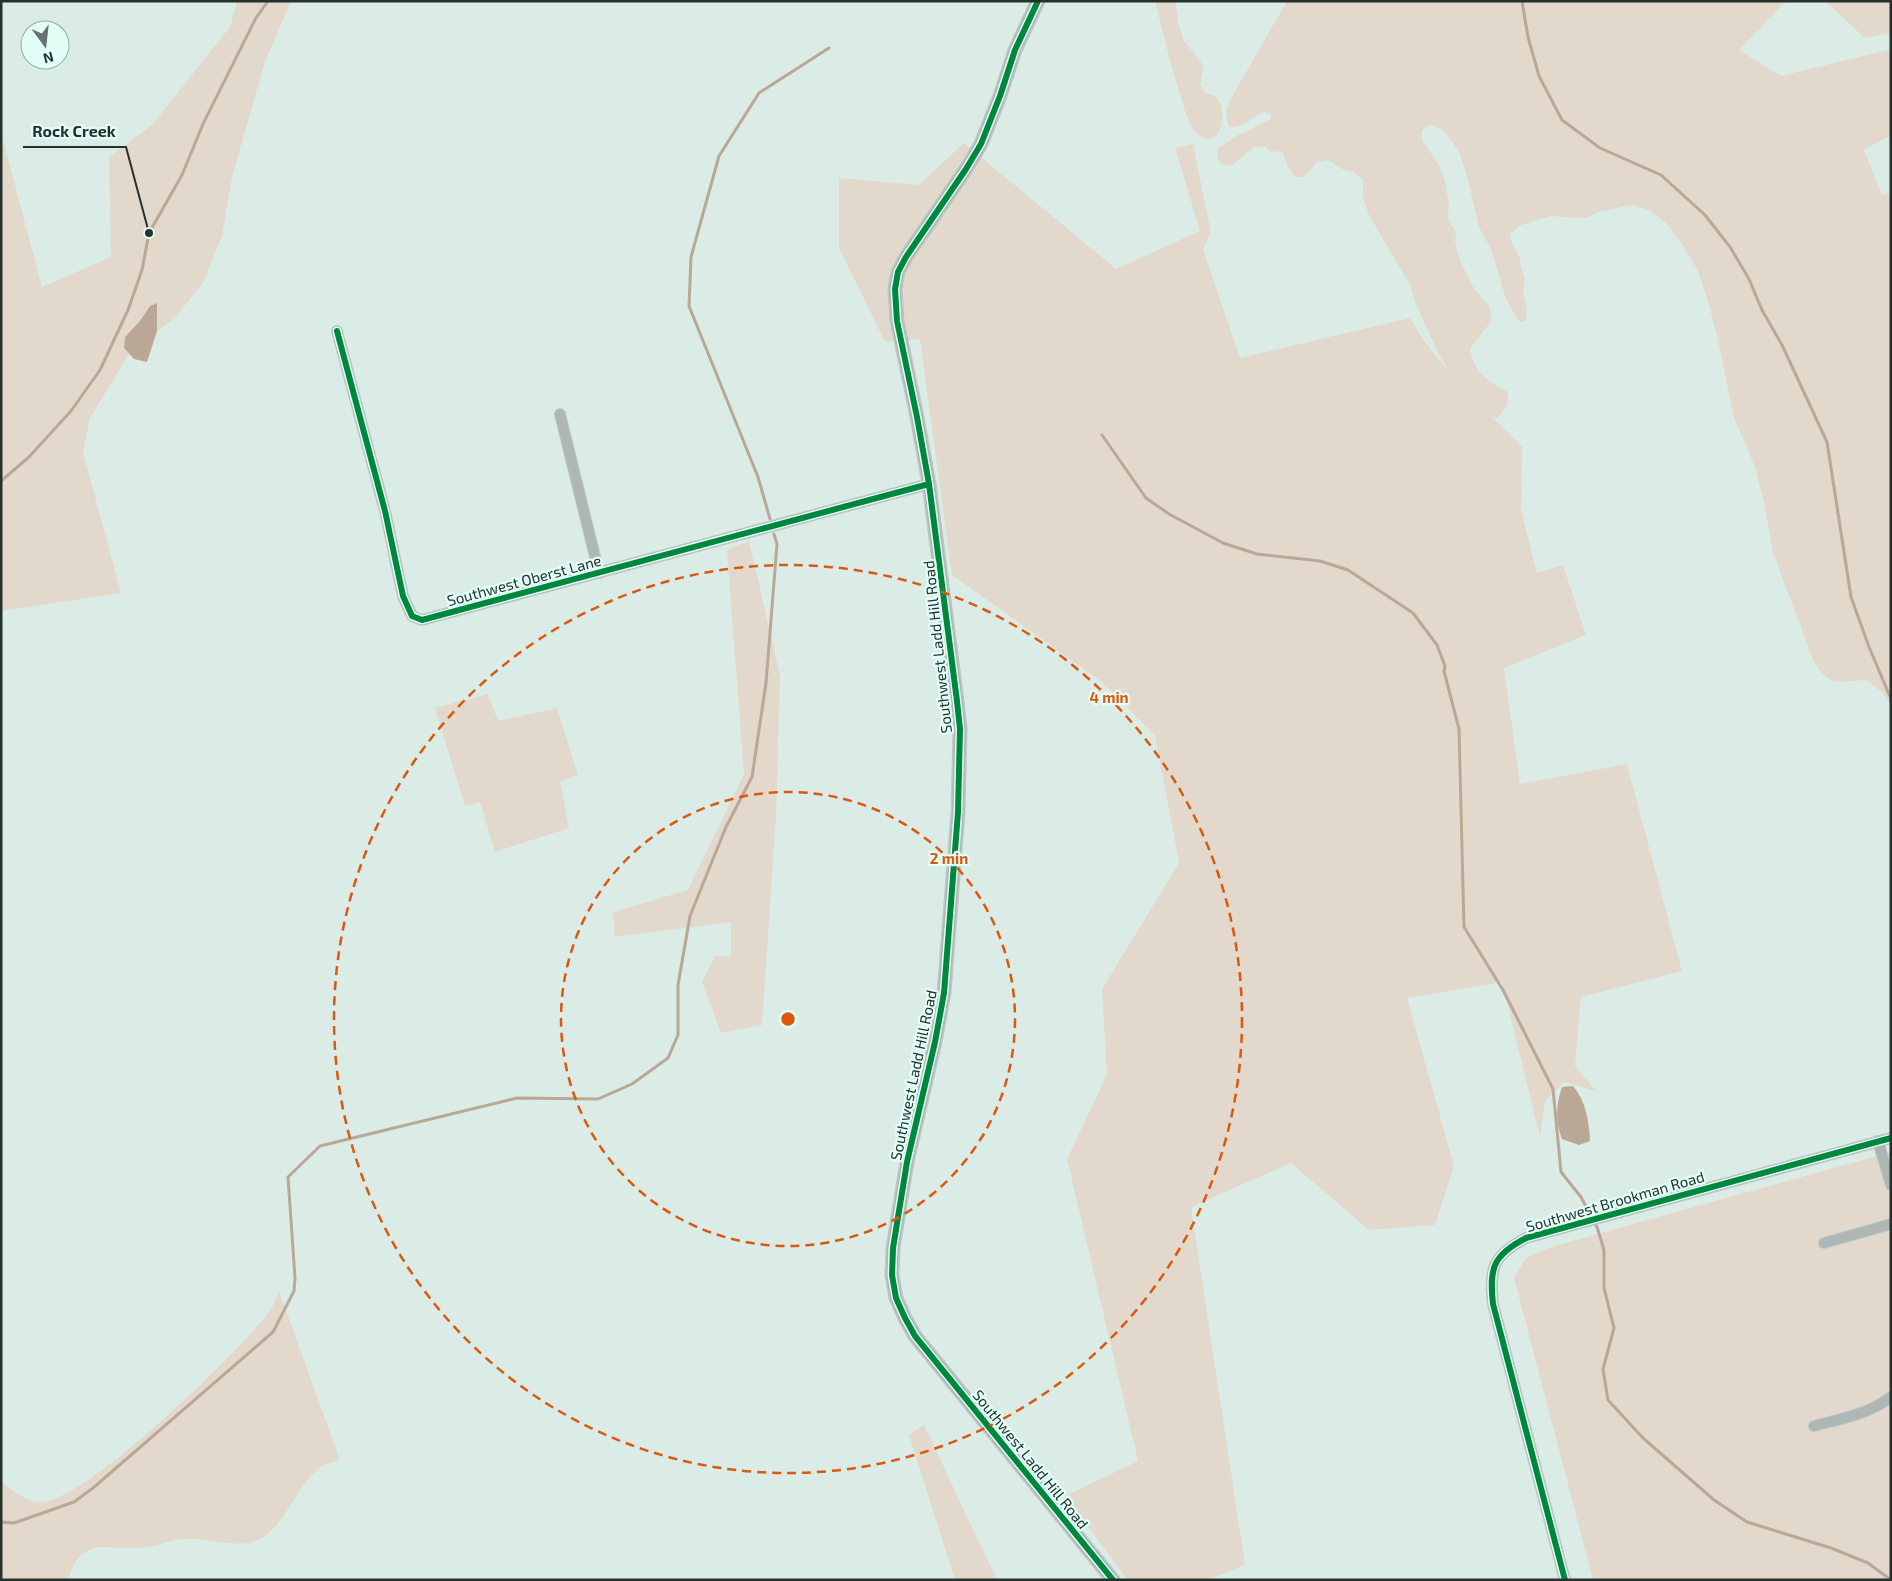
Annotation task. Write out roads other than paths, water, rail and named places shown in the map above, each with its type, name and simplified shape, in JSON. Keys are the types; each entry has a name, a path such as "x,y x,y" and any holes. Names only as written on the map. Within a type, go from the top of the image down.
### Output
{"street":[{"name":"Southwest Ladd Hill Road","path":"1038,1 1015,50 1000,96 981,144 966,170 902,262 895,283 894,300 897,321 929,484 959,713 958,812 944,993 903,1183 893,1240 892,1269 893,1287 901,1312 921,1343 1113,1580"},
{"name":"Southwest Oberst Lane","path":"337,331 385,511 403,596 412,616 422,620 929,484"},
{"path":"560,414 599,573"},
{"name":"Southwest Brookman Road","path":"1565,1580 1493,1304 1491,1281 1499,1256 1511,1246 1526,1238 1891,1138"},
{"path":"1878,1141 1891,1185"},
{"path":"1824,1243 1891,1224"},
{"path":"1814,1426 1863,1413 1891,1397"}],"waterway":[{"path":"1,481 29,457 71,411 100,370 128,310 142,270 149,233 182,175 203,124 256,18 268,1"},
{"path":"1522,1 1528,37 1539,76 1562,120 1600,148 1661,175 1705,215 1730,247 1749,279 1762,310 1782,345 1827,442 1851,597 1891,699"},
{"path":"770,519 758,477 689,306 691,257 719,156 759,93 829,48"},
{"path":"1102,435 1146,498 1169,514 1223,543 1257,554 1320,561 1348,570 1413,613 1437,645 1445,666 1444,671 1459,729 1464,927 1503,990 1553,1089 1561,1172 1581,1197 1597,1227 1604,1250 1604,1288 1614,1328 1603,1369 1608,1400 1643,1438 1714,1500 1747,1522 1831,1548 1868,1563 1891,1580"},
{"path":"1,1522 14,1523 74,1502 93,1488 273,1332 294,1291 295,1278 288,1177 320,1146 517,1098 598,1099 632,1084 668,1058 678,1035 678,985 690,916 726,827 752,777 766,683 777,544 774,534"}],"place":[{"name":"Rock Creek","path":"149,233"}]}
